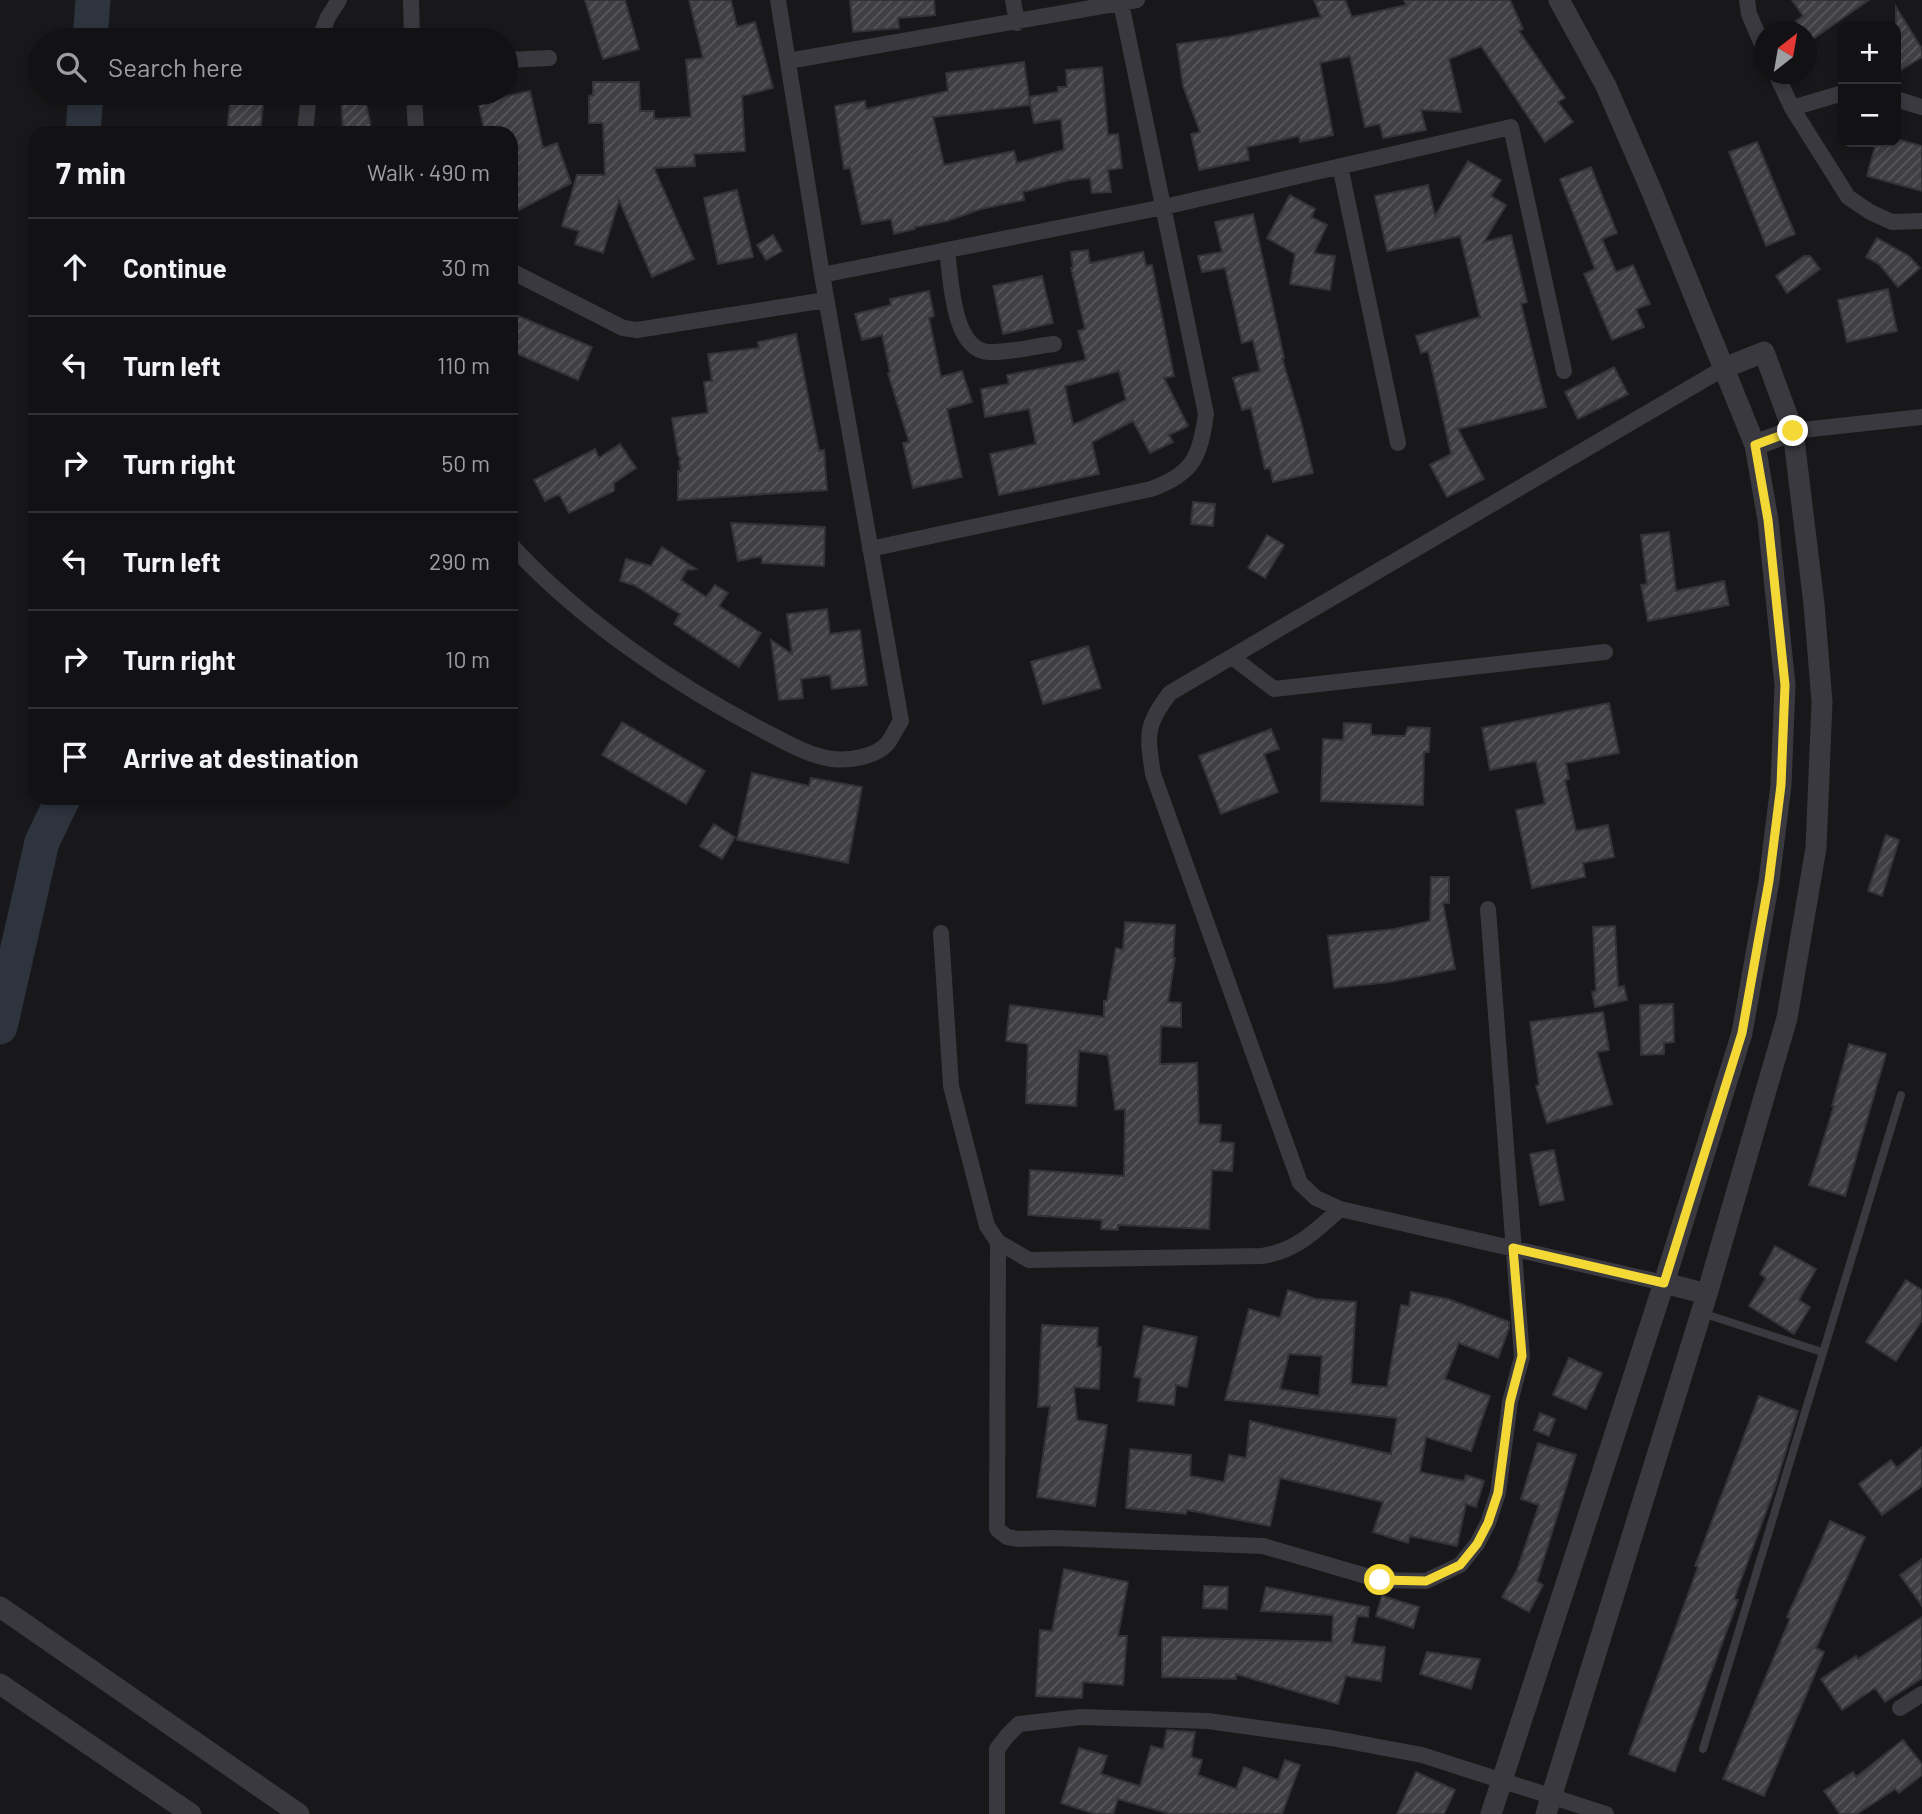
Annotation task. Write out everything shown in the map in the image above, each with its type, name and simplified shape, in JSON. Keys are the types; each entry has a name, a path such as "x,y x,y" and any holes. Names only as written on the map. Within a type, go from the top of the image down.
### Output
{"street":[{"path":"324,28 339,0"},
{"path":"411,0 412,28"},
{"path":"518,552 571,601 659,668 721,709 797,748 832,759 865,757 886,745 901,721 826,300 778,0"},
{"path":"1013,0 1017,23"},
{"path":"1491,1814 1664,1283 1742,1033 1769,881 1781,785 1785,685 1768,520 1755,445 1606,86 1559,0"},
{"path":"1747,0 1754,26"},
{"path":"788,61 1129,2 1164,207 1206,415 1202,444 1190,465 1175,481 1151,489 870,549"},
{"path":"518,59 549,58"},
{"path":"1781,84 1792,108 1848,197 1870,212 1892,222 1922,221"},
{"path":"1792,108 1838,94"},
{"path":"1901,101 1922,107"},
{"path":"306,126 308,105"},
{"path":"415,105 416,126"},
{"path":"822,275 1164,207 1511,127 1564,371"},
{"path":"1340,166 1398,443"},
{"path":"947,250 962,335 975,347 988,352 1054,344"},
{"path":"518,275 623,328 638,330 826,300"},
{"path":"1548,1806 1704,1304 1787,1017 1816,848 1822,702 1814,604 1793,431 1764,352 1724,368 1170,693 1153,715 1148,743 1153,774 1300,1183 1316,1198 1340,1209 1664,1283 1704,1304"},
{"path":"1755,445 1793,431 1922,418"},
{"path":"1232,657 1274,689 1605,652"},
{"path":"998,1242 997,1529 1007,1537 1263,1546 1380,1580 1426,1581 1460,1565 1477,1544 1488,1523 1498,1493 1510,1402 1522,1356 1488,909"},
{"path":"941,933 951,1086 987,1226 998,1242 1029,1260 1262,1256 1281,1253 1302,1242 1340,1209"},
{"path":"0,1607 299,1814"},
{"path":"0,1684 191,1814"},
{"path":"1900,1708 1922,1694"},
{"path":"997,1814 997,1749 1006,1735 1018,1724 1081,1717 1208,1721 1331,1738 1422,1755 1502,1782 1548,1806 1606,1814"}],"lane":[{"path":"1703,1749 1901,1095"},
{"path":"1704,1304 1822,1352"}],"building":[{"path":"585,0 625,0 639,49 603,59"},
{"path":"689,0 731,0 737,27 755,22 773,88 742,96 745,151 694,154 695,166 654,168 694,259 652,277 619,200 603,253 575,244 579,231 562,226 577,175 605,175 603,123 589,123 589,96 593,95 593,82 639,82 640,111 654,111 654,119 691,117 686,60 703,58"},
{"path":"850,0 934,0 935,15 898,18 899,28 853,32"},
{"path":"1314,0 1345,0 1352,17 1406,5 1404,0 1510,0 1523,29 1519,31 1565,98 1558,102 1573,122 1545,142 1481,46 1449,59 1461,112 1421,110 1426,130 1383,138 1380,124 1365,127 1350,56 1320,63 1333,135 1300,142 1299,136 1247,147 1249,160 1199,170 1191,134 1200,132 1183,86 1177,44 1228,37 1321,17"},
{"path":"1792,0 1869,0 1817,36 1817,21 1796,21 1803,16"},
{"path":"1896,7 1922,49 1922,57 1901,70 1901,21 1896,21"},
{"path":"1024,62 1030,105 933,117 944,165 1014,151 1017,163 1064,150 1061,119 1034,123 1029,97 1058,92 1058,87 1067,87 1066,70 1102,67 1108,135 1118,134 1122,168 1108,170 1111,192 1092,193 1090,178 1070,180 1023,192 1024,200 981,209 947,221 894,234 891,219 862,224 850,168 844,169 835,106 865,101 866,109 948,91 946,73"},
{"path":"530,91 543,148 557,143 571,183 518,210 518,126 483,126 479,105 518,105 518,94"},
{"path":"230,105 263,105 261,126 228,126"},
{"path":"342,105 366,105 371,126 343,126"},
{"path":"1901,140 1922,146 1922,191 1867,176 1875,147 1901,147"},
{"path":"1757,142 1795,234 1766,246 1729,152"},
{"path":"1468,161 1501,180 1491,196 1506,205 1484,242 1511,235 1527,302 1521,304 1546,407 1458,429 1484,479 1447,497 1430,465 1451,454 1428,351 1421,353 1416,336 1480,317 1460,236 1387,251 1375,196 1428,185 1435,216"},
{"path":"1591,167 1617,233 1602,239 1616,272 1633,265 1650,304 1636,309 1644,327 1612,340 1584,274 1595,269 1560,179"},
{"path":"737,190 753,257 718,264 704,198"},
{"path":"1290,195 1315,209 1311,217 1327,225 1314,253 1335,256 1330,290 1290,284 1295,254 1267,238"},
{"path":"1253,214 1282,358 1313,473 1273,482 1270,468 1265,469 1251,408 1242,410 1233,378 1260,371 1253,340 1242,343 1225,268 1202,272 1198,256 1222,252 1215,222"},
{"path":"773,235 782,251 766,260 757,245"},
{"path":"1877,238 1909,256 1920,268 1898,287 1879,264 1866,257"},
{"path":"1088,250 1090,263 1143,252 1146,266 1152,265 1174,376 1164,378 1188,426 1169,435 1173,442 1150,453 1133,421 1092,442 1099,474 999,495 990,454 1036,444 1029,409 985,417 981,389 1009,384 1007,375 1086,360 1078,331 1085,329 1071,268 1071,252","holes":["1119,371 1126,400 1073,425 1065,386"]},
{"path":"1804,256 1810,256 1820,269 1787,293 1776,276"},
{"path":"1042,276 1053,323 1003,334 993,286"},
{"path":"1888,289 1897,331 1847,342 1838,300"},
{"path":"929,291 934,316 929,318 941,377 962,371 972,402 947,409 962,477 913,488 903,443 909,442 888,373 890,372 882,335 862,340 855,314 891,305 890,299"},
{"path":"518,316 592,347 578,380 518,354"},
{"path":"796,334 819,451 824,450 827,490 678,500 678,471 681,471 681,459 672,418 708,413 704,382 712,381 708,354 759,348 758,342"},
{"path":"1614,367 1628,394 1578,419 1565,392"},
{"path":"620,444 636,468 614,483 614,491 569,513 559,494 545,501 534,480 595,449 599,458"},
{"path":"1193,502 1215,504 1213,526 1191,524"},
{"path":"731,523 825,527 824,566 762,563 762,556 738,561"},
{"path":"1669,532 1676,591 1724,581 1729,605 1648,621 1641,585 1647,584 1641,535"},
{"path":"1267,535 1284,545 1265,578 1248,568"},
{"path":"662,547 696,569 687,570 681,580 706,597 715,585 728,593 719,606 761,633 739,667 674,624 680,614 634,585 620,581 626,559 651,566"},
{"path":"827,609 830,634 860,630 867,685 832,689 830,675 801,679 803,698 779,700 771,640 792,654 787,614"},
{"path":"1088,646 1101,688 1043,704 1031,662"},
{"path":"1609,703 1619,753 1566,763 1569,779 1565,780 1576,831 1608,825 1614,857 1583,863 1585,877 1532,888 1516,810 1545,804 1536,761 1490,770 1482,728"},
{"path":"622,722 705,771 686,804 602,755"},
{"path":"1344,723 1371,724 1371,735 1405,736 1408,727 1430,728 1429,752 1424,752 1423,805 1321,801 1323,739 1343,740"},
{"path":"1271,729 1279,749 1264,754 1278,792 1221,814 1199,756"},
{"path":"752,773 809,786 811,778 862,787 848,863 737,840"},
{"path":"714,824 735,837 722,859 700,846"},
{"path":"1886,835 1899,840 1882,896 1868,891"},
{"path":"1431,877 1449,877 1449,903 1443,903 1455,969 1390,982 1334,988 1328,936 1395,929 1430,921"},
{"path":"1125,922 1175,925 1175,958 1168,1002 1181,1003 1181,1027 1161,1026 1160,1064 1197,1063 1199,1124 1221,1125 1220,1142 1234,1143 1232,1171 1212,1170 1209,1229 1118,1225 1118,1230 1101,1229 1102,1220 1028,1215 1030,1170 1124,1176 1125,1109 1115,1110 1108,1055 1079,1051 1076,1106 1026,1103 1028,1044 1006,1041 1010,1005 1104,1017 1104,1001 1107,1001 1116,948 1123,950"},
{"path":"1615,926 1618,987 1624,986 1627,1000 1595,1007 1592,992 1596,991 1593,927"},
{"path":"1673,1004 1674,1042 1664,1043 1664,1054 1641,1055 1640,1005"},
{"path":"1603,1012 1609,1050 1597,1052 1612,1104 1547,1123 1536,1086 1539,1085 1530,1022"},
{"path":"1849,1044 1886,1054 1845,1196 1809,1185 1834,1106"},
{"path":"1554,1150 1564,1200 1540,1205 1530,1154"},
{"path":"1775,1246 1816,1269 1799,1300 1810,1307 1794,1334 1749,1306 1766,1278 1760,1274"},
{"path":"1906,1280 1922,1290 1922,1320 1896,1361 1866,1342"},
{"path":"1288,1290 1316,1299 1356,1302 1351,1384 1387,1387 1401,1305 1409,1306 1411,1292 1448,1299 1509,1322 1498,1358 1459,1343 1445,1379 1490,1396 1471,1451 1426,1437 1420,1472 1464,1481 1466,1475 1484,1481 1476,1507 1466,1504 1457,1546 1410,1536 1408,1543 1373,1532 1383,1502 1280,1478 1270,1526 1187,1510 1186,1514 1126,1508 1130,1449 1191,1455 1190,1476 1224,1482 1229,1455 1246,1458 1250,1421 1391,1454 1397,1418 1225,1400 1249,1309 1280,1318","holes":["1289,1354 1322,1356 1319,1396 1280,1389"]},
{"path":"1042,1325 1098,1328 1097,1347 1101,1347 1099,1389 1074,1387 1077,1420 1107,1425 1095,1506 1037,1497 1050,1406 1038,1407"},
{"path":"1144,1326 1197,1337 1187,1387 1176,1385 1174,1405 1138,1401 1141,1378 1134,1377"},
{"path":"1569,1358 1602,1373 1586,1409 1553,1395"},
{"path":"1759,1396 1798,1411 1774,1490 1734,1599 1738,1600 1675,1772 1629,1754 1698,1567 1695,1566"},
{"path":"1540,1413 1555,1419 1549,1436 1534,1430"},
{"path":"1538,1443 1576,1455 1537,1581 1543,1585 1529,1612 1502,1597 1517,1570 1539,1505 1521,1499"},
{"path":"1922,1447 1922,1486 1882,1515 1859,1484 1891,1460 1897,1468"},
{"path":"1830,1521 1865,1537 1816,1648 1824,1652 1764,1796 1723,1779 1790,1619 1787,1617"},
{"path":"1922,1559 1922,1606 1900,1575"},
{"path":"1064,1569 1128,1582 1118,1636 1127,1636 1123,1685 1083,1682 1082,1698 1036,1696 1040,1630 1052,1631"},
{"path":"1204,1586 1228,1587 1227,1609 1203,1608"},
{"path":"1266,1587 1369,1607 1368,1617 1357,1616 1352,1643 1385,1647 1381,1681 1346,1676 1338,1704 1236,1674 1236,1679 1162,1677 1162,1637 1332,1642 1333,1615 1261,1611"},
{"path":"1382,1596 1419,1607 1413,1628 1376,1616"},
{"path":"1922,1617 1922,1678 1885,1702 1875,1688 1842,1710 1821,1679 1856,1656 1858,1659"},
{"path":"1427,1652 1480,1659 1471,1689 1420,1674"},
{"path":"1167,1730 1195,1732 1191,1757 1202,1760 1198,1775 1236,1789 1244,1767 1278,1780 1285,1760 1300,1765 1282,1814 1170,1814 1118,1799 1113,1814 1095,1814 1061,1803 1079,1748 1107,1756 1101,1774 1140,1786 1151,1746 1163,1749"},
{"path":"1903,1740 1922,1764 1922,1775 1899,1793 1895,1789 1857,1814 1840,1814 1824,1791 1853,1772 1856,1777"},
{"path":"1416,1772 1455,1790 1444,1814 1397,1814"}],"waterway":[{"path":"91,28 93,0"},
{"path":"84,126 85,105"},
{"path":"0,1027 42,842 60,805"}],"route":[{"path":"1380,1580 1426,1581 1460,1565 1477,1544 1488,1523 1498,1493 1510,1402 1522,1356 1513,1248 1664,1283 1742,1033 1769,881 1781,785 1785,685 1768,520 1755,445 1793,431"}]}
